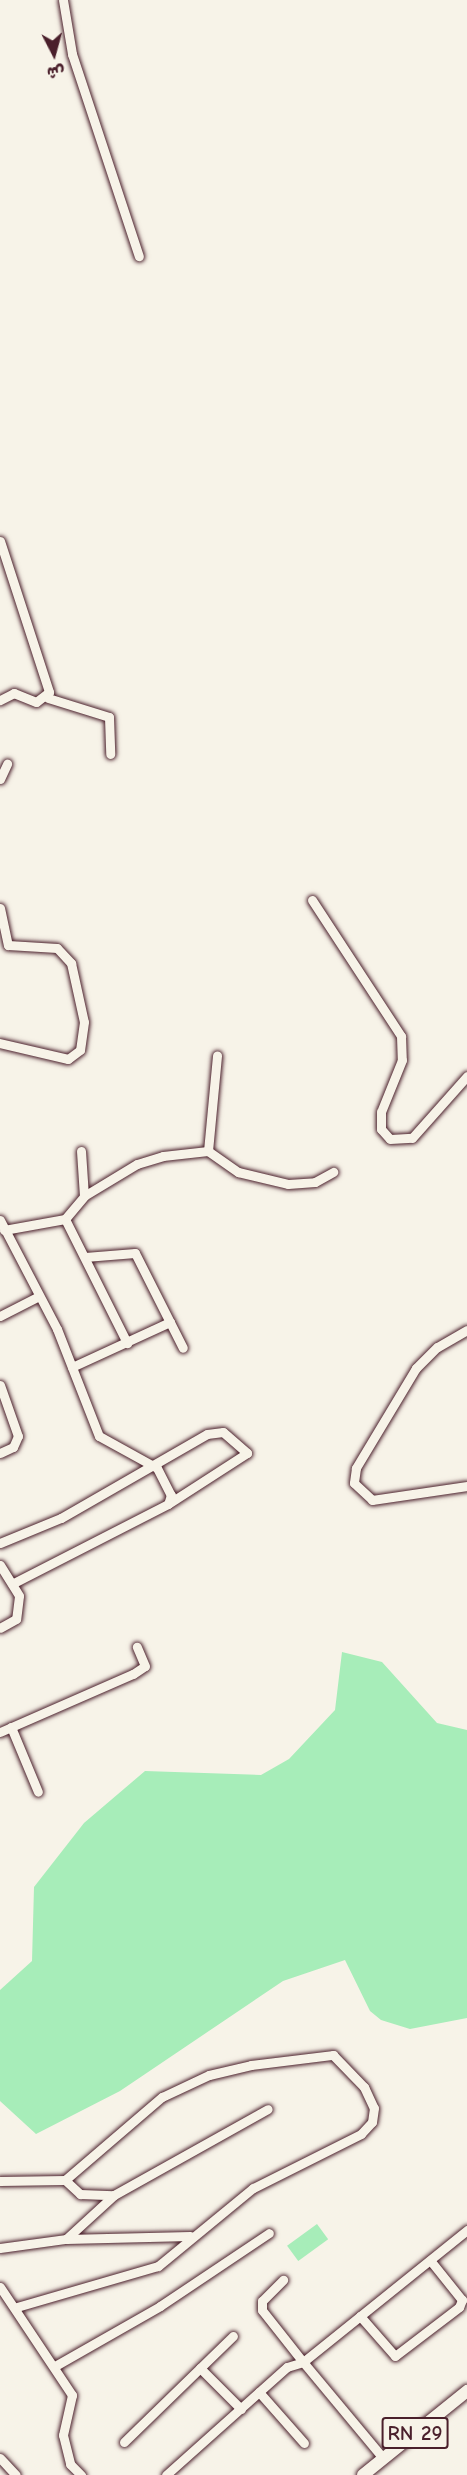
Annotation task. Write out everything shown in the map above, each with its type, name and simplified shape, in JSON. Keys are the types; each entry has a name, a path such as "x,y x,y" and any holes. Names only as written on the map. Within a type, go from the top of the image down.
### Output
{"main road":[{"name":"RN 29","path":"363,2475 467,2391"}],"street":[{"path":"63,0 72,54 139,256"},
{"path":"0,541 48,698"},
{"path":"0,700 14,693 36,702 48,698 109,717 110,754"},
{"path":"0,779 7,764"},
{"path":"312,900 401,1036 402,1060 381,1112 381,1129 390,1139 412,1138 467,1076"},
{"path":"0,908 4,945 57,948 71,963 84,1022 80,1050 68,1059 0,1043"},
{"path":"208,1151 216,1055"},
{"path":"81,1151 84,1196"},
{"path":"4,1230 65,1219 84,1196 137,1164 208,1151 238,1172 288,1184 315,1182 333,1172"},
{"path":"65,1219 127,1343"},
{"path":"0,1220 72,1367 99,1436 150,1463 166,1481 168,1504"},
{"path":"85,1257 135,1253 183,1348"},
{"path":"0,1316 39,1296"},
{"path":"72,1367 170,1322"},
{"path":"467,1330 437,1347 416,1368 356,1468 354,1483 372,1500 467,1486"},
{"path":"0,1385 18,1436 13,1447 0,1454"},
{"path":"0,1543 61,1518 150,1463 223,1432 247,1453 168,1504 12,1584"},
{"path":"0,1565 19,1596 16,1619 0,1628"},
{"path":"0,1732 133,1674 145,1665 137,1647"},
{"path":"11,1727 38,1792"},
{"path":"0,2181 65,2180 162,2097 208,2075 333,2055 370,2097 368,2128 323,2157 287,2168 253,2188 138,2276 17,2307"},
{"path":"66,2239 114,2195 268,2109"},
{"path":"65,2180 80,2194 114,2195"},
{"path":"172,2473 287,2367 303,2362 467,2230"},
{"path":"55,2366 160,2306 269,2233"},
{"path":"0,2248 66,2239 190,2236"},
{"path":"360,2316 395,2356 459,2307 462,2300 430,2260"},
{"path":"283,2280 262,2301 262,2310 383,2458"},
{"path":"0,2287 17,2307 72,2395 63,2435 70,2464 81,2475"},
{"path":"124,2442 232,2336"},
{"path":"200,2368 241,2409"},
{"path":"259,2392 304,2443"},
{"path":"0,2458 16,2475"}],"green space":[{"path":"342,1652 382,1662 437,1723 467,1730 467,2018 410,2029 381,2020 370,2011 345,1960 283,1981 120,2091 36,2134 0,2101 0,1990 32,1961 34,1887 84,1823 145,1771 261,1775 289,1759 335,1710"},
{"path":"317,2224 328,2239 298,2261 287,2246"}]}
